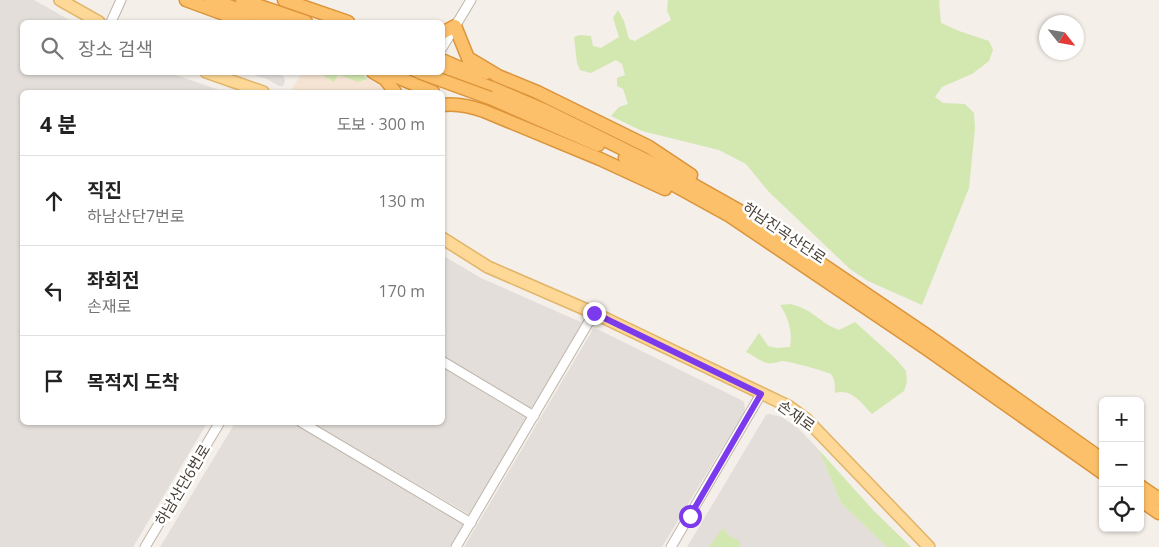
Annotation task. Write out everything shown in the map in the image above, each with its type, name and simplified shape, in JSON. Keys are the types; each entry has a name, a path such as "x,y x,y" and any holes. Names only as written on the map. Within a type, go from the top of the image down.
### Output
{"highway":[{"path":"186,0 241,20"},
{"path":"211,0 270,20"},
{"path":"242,0 300,20"},
{"path":"284,0 342,20"},
{"path":"445,31 455,26 468,58 498,76 537,92 649,148 747,211 759,229"},
{"path":"445,61 458,67 498,76"},
{"name":"하남진곡산단로","path":"445,71 615,153 730,216 759,229 904,319 1099,466"},
{"path":"378,75 385,79 393,90"},
{"path":"391,75 419,90"},
{"name":"하남진곡산단로","path":"429,75 493,94"},
{"path":"445,97 624,170 674,193 727,223 759,229"},
{"path":"445,105 470,106"},
{"name":"하남진곡산단로","path":"759,229 902,333 1068,442"},
{"path":"1141,487 1159,499"},
{"path":"1144,503 1159,513"}],"main road":[{"path":"60,0 95,20"},
{"path":"215,75 258,90"},
{"name":"손재로","path":"445,240 488,267 594,313 788,406 807,420 929,547"}],"street":[{"path":"112,20 121,0"},
{"path":"445,43 471,0"},
{"path":"419,90 427,75"},
{"path":"456,547 594,313"},
{"path":"445,363 534,416"},
{"path":"671,547 761,394"},
{"name":"하남산단6번로","path":"145,547 218,425"},
{"path":"306,425 471,523"}],"shaded area":[{"path":"0,0 34,0 69,20 20,20 20,75 176,75 219,90 20,90 20,425 206,425 133,547 0,547"},
{"path":"254,75 281,75 285,81 283,86 279,86 267,79"},
{"path":"301,75 324,75 334,81 338,75 348,79 363,81 368,79 387,90 291,90"},
{"path":"445,257 481,278 583,323 533,408 528,408 445,358"},
{"path":"593,329 599,330 741,400 744,402 744,412 662,547 464,547"},
{"path":"445,366 529,417 470,515 315,425 445,425"},
{"path":"766,415 782,417 799,429 819,450 841,503 887,547 687,547"},
{"path":"234,425 297,425 464,524 450,547 160,547"}],"green space":[{"path":"668,0 940,0 941,23 989,41 993,50 989,61 972,74 942,87 935,97 943,103 965,104 974,113 975,128 969,188 922,305 868,281 850,269 769,192 746,164 719,150 642,131 611,116 619,107 628,104 623,89 617,86 617,78 625,75 622,64 616,60 591,73 580,70 577,63 574,37 580,35 591,36 593,46 601,48 619,37 613,18 618,10 624,21 629,39 635,41 671,20 667,10"},
{"path":"322,75 338,75 334,82"},
{"path":"338,75 363,75 368,79 358,82"},
{"path":"790,304 805,309 839,330 855,322 896,359 906,371 907,382 904,391 872,414 860,401 851,395 841,392 835,393 831,374 785,361 767,363 746,352 759,333 768,346 777,348 790,347 789,325 780,305"},
{"path":"819,450 873,510 911,547 887,547 841,503"},
{"path":"723,528 729,536 740,541 739,547 709,547"}],"route":[{"path":"594,313 761,394 690,516"}]}
